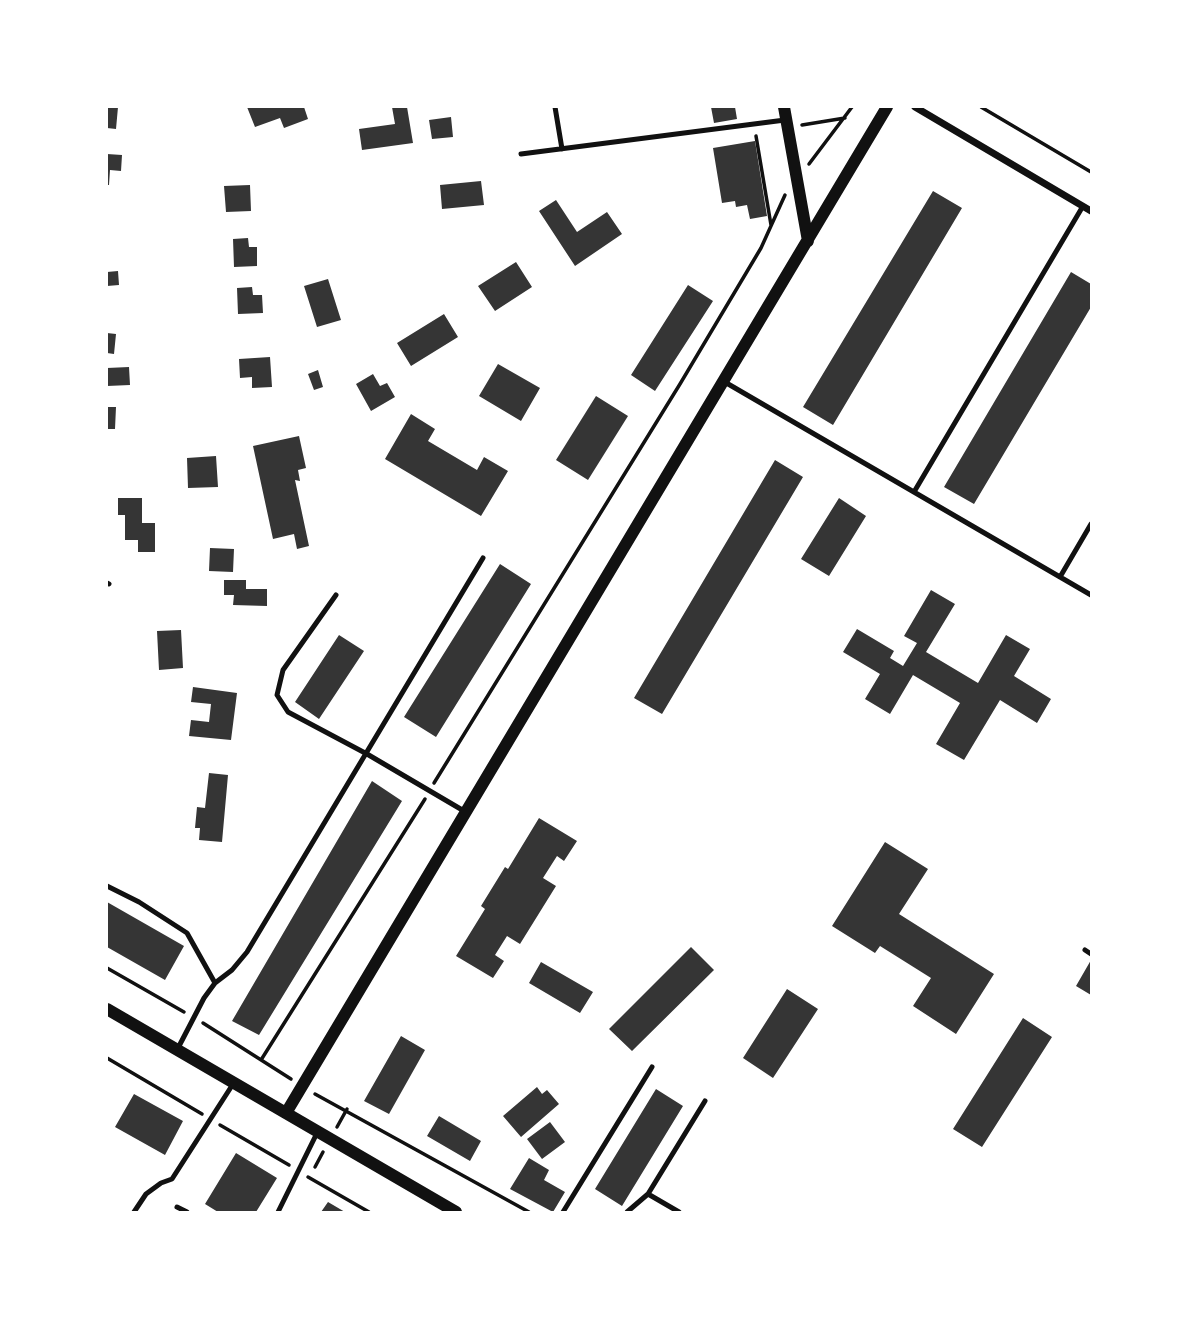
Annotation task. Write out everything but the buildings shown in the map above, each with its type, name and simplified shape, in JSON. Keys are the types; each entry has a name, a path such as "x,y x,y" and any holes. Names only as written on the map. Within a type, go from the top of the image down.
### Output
{"street":[{"path":"286,1112 887,107"},
{"path":"915,107 1091,211"},
{"path":"785,113 808,241"},
{"path":"107,1009 456,1212"}],"lane":[{"path":"555,107 562,149"},
{"path":"521,154 744,127 785,113"},
{"path":"914,492 1083,206"},
{"path":"723,381 1091,595"},
{"path":"1060,577 1091,524"},
{"path":"176,1050 204,998 247,952 483,558"},
{"path":"336,595 283,670 277,695 288,712 368,754 466,812"},
{"path":"107,886 139,902 187,933 215,984"},
{"path":"1085,950 1091,954"},
{"path":"563,1212 652,1068"},
{"path":"134,1212 146,1195 160,1183 172,1179 233,1084"},
{"path":"626,1212 648,1194 705,1101"},
{"path":"278,1212 318,1131"},
{"path":"648,1194 679,1212"},
{"path":"177,1207 187,1212"}],"path":[{"path":"797,179 852,107"},
{"path":"981,107 1091,172"},
{"path":"744,127 746,134 755,133 771,226"},
{"path":"261,1060 680,384 761,248 784,197"},
{"path":"309,1178 369,1212"}]}
